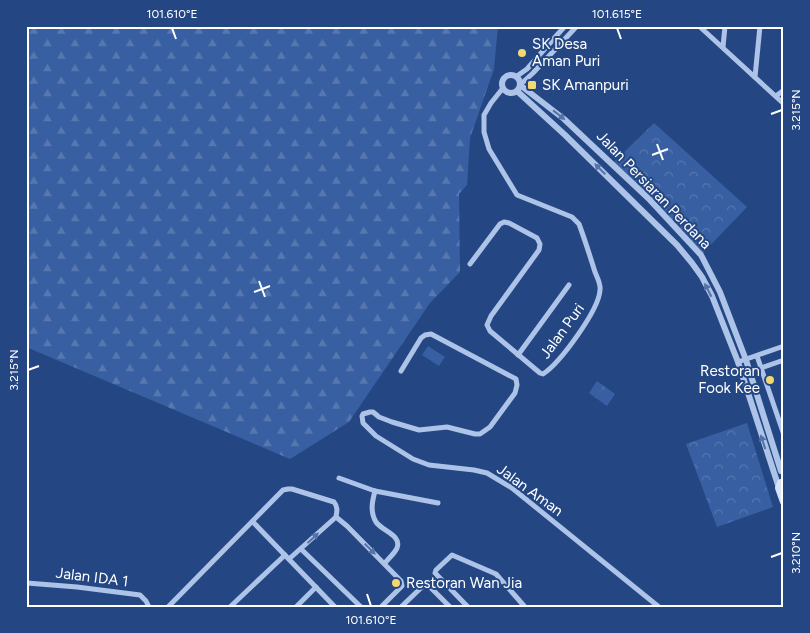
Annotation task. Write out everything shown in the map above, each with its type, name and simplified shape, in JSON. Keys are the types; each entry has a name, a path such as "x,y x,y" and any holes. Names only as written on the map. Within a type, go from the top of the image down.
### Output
{"main road":[{"name":"Jalan Persiaran Perdana","path":"781,485 784,502"}],"street":[{"path":"517,76 527,69 565,26"},
{"path":"517,76 511,74 505,76 502,82 503,88 507,92 514,93 577,26"},
{"path":"700,26 784,104"},
{"path":"723,47 725,26"},
{"path":"755,77 760,26"},
{"path":"517,76 519,87"},
{"name":"Jalan Persiaran Perdana","path":"519,87 564,119 648,198 701,255 720,292 746,360 782,472 774,474"},
{"name":"Jalan Persiaran Perdana","path":"519,87 677,245 702,277 712,296 738,362 774,474 781,485"},
{"name":"Jalan Puri","path":"503,88 484,115 484,132 489,149 517,195 572,217 579,224 601,288 598,301 586,323 549,370 543,374 540,373 518,355"},
{"path":"776,96 784,90"},
{"path":"470,264 500,224 504,222 537,238 540,244 539,250 491,316 487,325 490,331 518,355 569,285"},
{"name":"Jalan Aman","path":"401,371 421,338 431,334 516,379 516,393 490,427 480,434 447,427 420,430 392,422 379,417 373,412 363,414 363,423 376,436 413,459 429,465 487,473 512,488 659,607"},
{"path":"738,362 784,346"},
{"path":"757,356 784,435"},
{"path":"762,368 784,360"},
{"path":"777,415 784,412"},
{"path":"339,478 375,492 438,503"},
{"path":"168,607 284,490 297,490 334,502 337,506 336,517 289,559"},
{"path":"375,492 372,504 376,522 398,541 398,546 384,563"},
{"path":"336,517 400,579 402,586 381,607"},
{"path":"253,522 336,607"},
{"path":"301,549 362,607"},
{"path":"230,607 285,555"},
{"path":"468,607 435,573 452,556 496,574 525,607"},
{"name":"Jalan IDA 1","path":"27,583 78,587 140,596 149,607"},
{"path":"401,607 425,584 450,607"},
{"path":"296,607 316,586"}],"green space":[{"path":"26,26 498,26 494,69 470,138 467,185 459,194 460,272 430,303 349,422 290,459 26,347"},
{"path":"654,123 747,207 701,255 613,163"},
{"path":"428,346 445,357 439,366 422,355"},
{"path":"597,381 615,394 607,406 589,393"},
{"path":"747,423 773,507 717,527 686,444"}],"place":[{"name":"SK Desa Aman Puri","path":"522,53"},
{"name":"SK Amanpuri","path":"532,85"},
{"name":"Restoran Fook Kee","path":"770,380"},
{"name":"Restoran Wan Jia","path":"396,583"}]}
